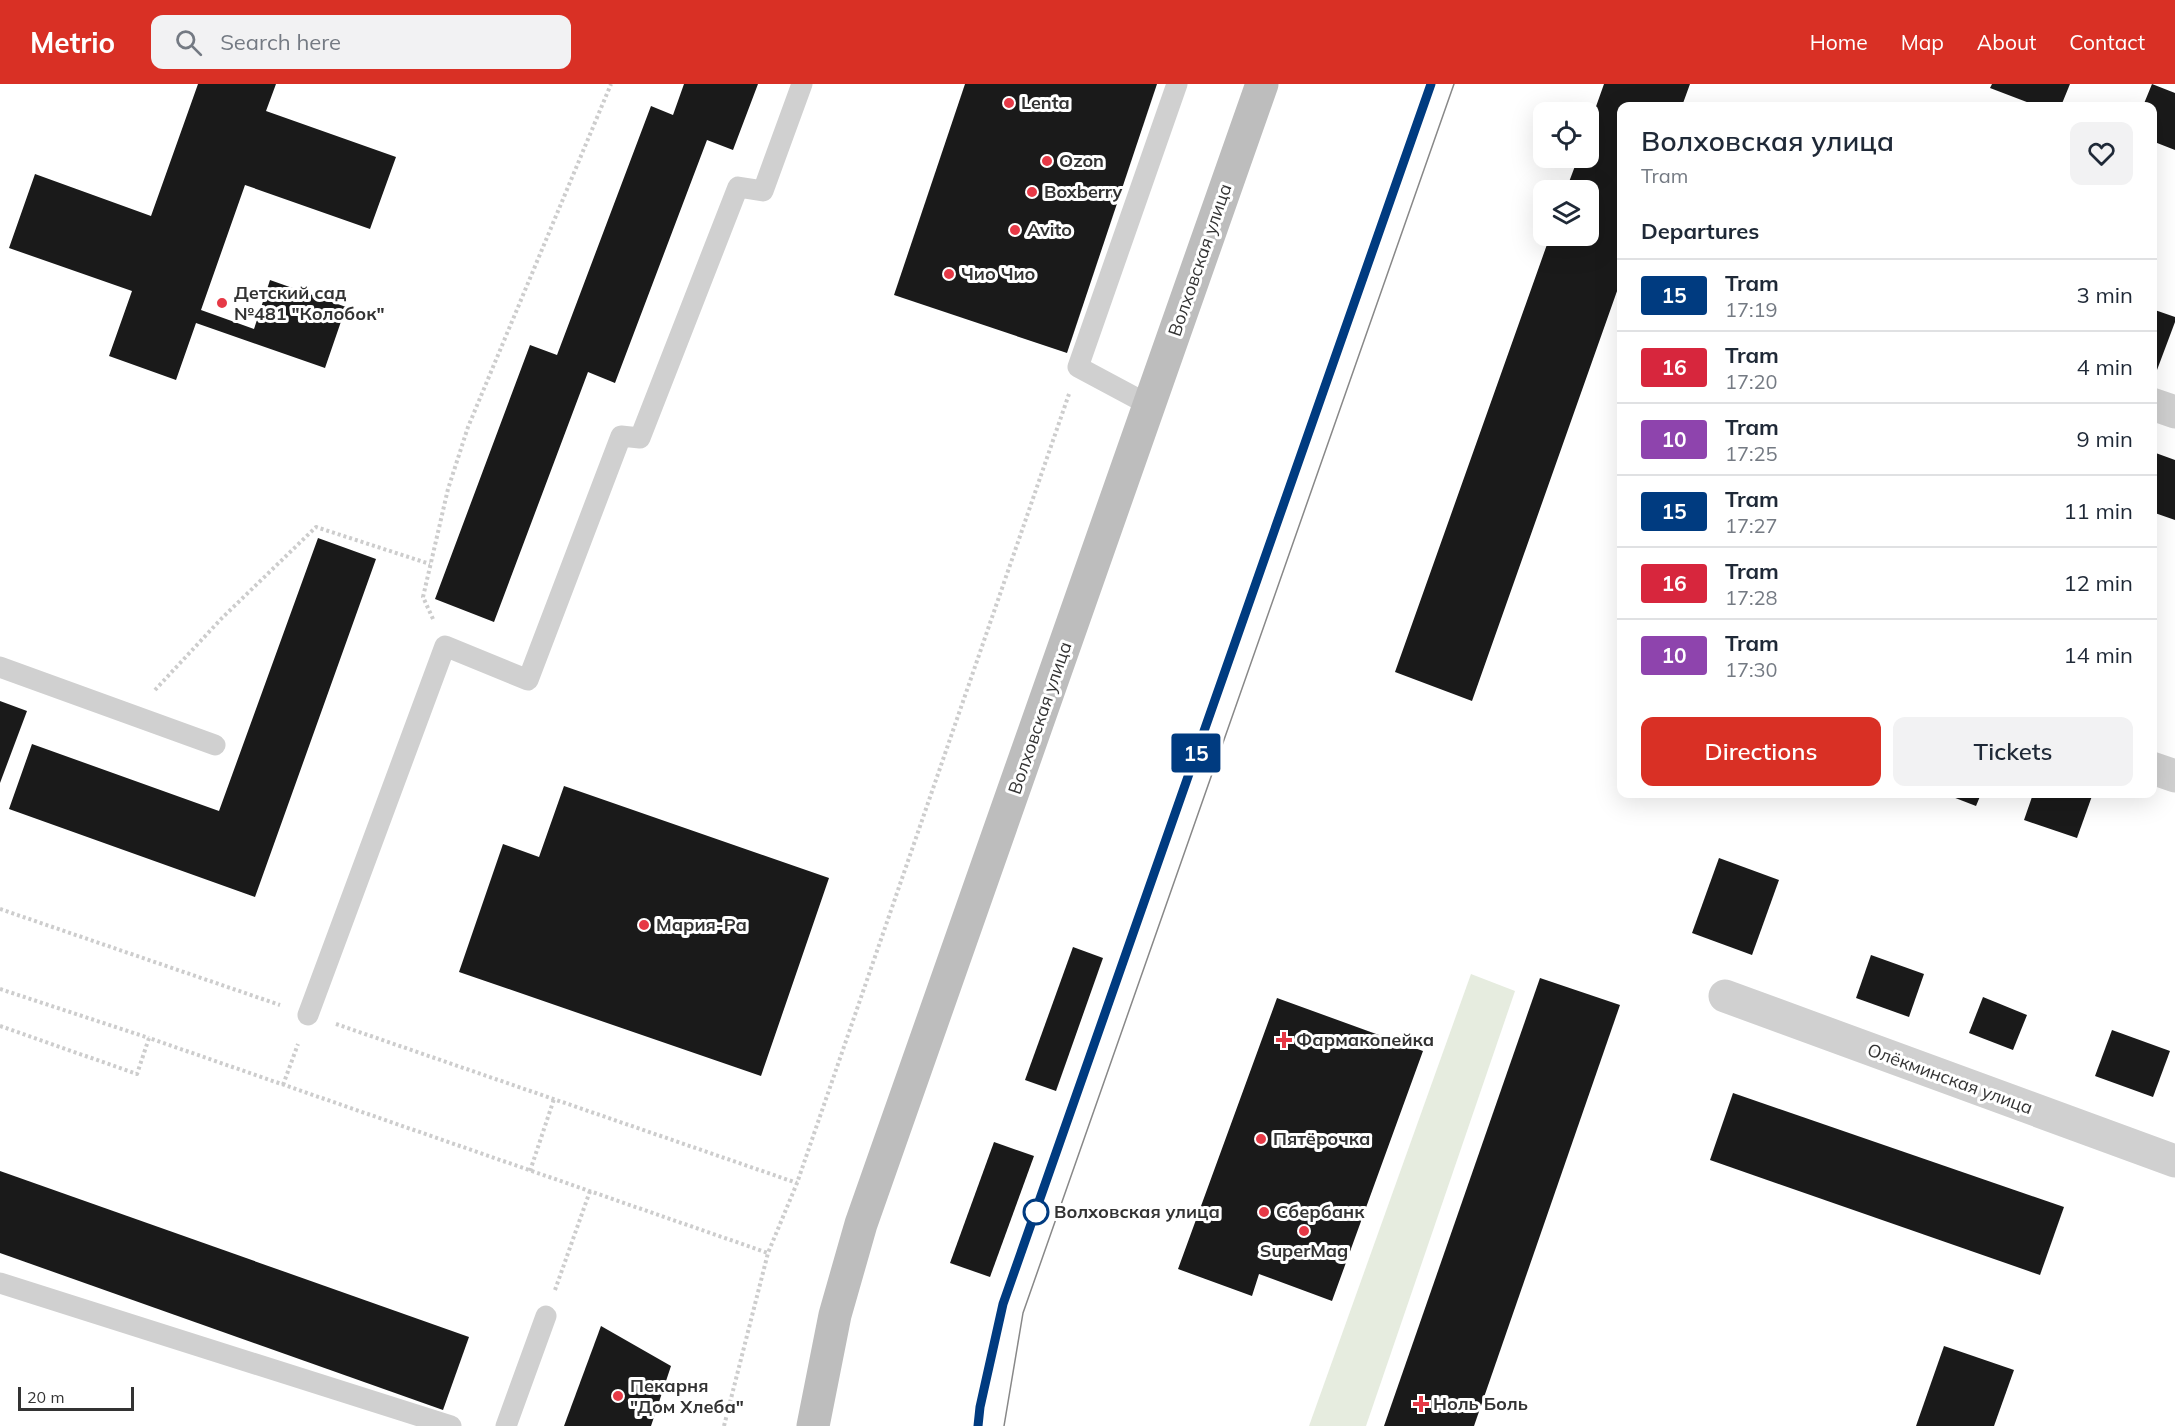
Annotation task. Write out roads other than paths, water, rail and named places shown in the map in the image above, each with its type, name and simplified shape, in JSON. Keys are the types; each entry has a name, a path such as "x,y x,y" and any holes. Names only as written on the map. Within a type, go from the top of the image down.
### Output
{"main road":[{"name":"Волховская улица","path":"813,1426 835,1315 861,1224 1262,84"}],"street":[{"path":"2157,406 2175,412"},
{"path":"2157,770 2175,776"},
{"name":"Олёкминская улица","path":"1725,996 2175,1161"}],"lane":[{"path":"308,1015 445,646 528,680 621,436 640,438 738,187 763,191 802,84"},
{"path":"1149,405 1078,368 1177,84"},
{"path":"0,667 214,745"},
{"path":"0,1283 451,1426"},
{"path":"506,1426 546,1316"}],"tram line":[{"path":"978,1426 980,1407 1003,1304 1431,84"},
{"name":"15","path":"978,1426 980,1407 1003,1304 1431,84"},
{"path":"1004,1426 1023,1313 1454,84"}],"place":[{"name":"Lenta","path":"1009,103"},
{"name":"Ozon","path":"1047,161"},
{"name":"Boxberry","path":"1032,192"},
{"name":"Avito","path":"1015,230"},
{"name":"Чио Чио","path":"949,274"},
{"name":"Детский сад №481 \"Колобок\"","path":"222,303"},
{"name":"Мария-Ра","path":"644,925"},
{"name":"Фармакопейка","path":"1284,1040"},
{"name":"Пятёрочка","path":"1261,1139"},
{"name":"Волховская улица","path":"1036,1212"},
{"name":"Сбербанк","path":"1264,1212"},
{"name":"SuperMag","path":"1304,1231"},
{"name":"Пекарня \"Дом Хлеба\"","path":"618,1396"},
{"name":"Ноль Боль","path":"1421,1404"}]}
